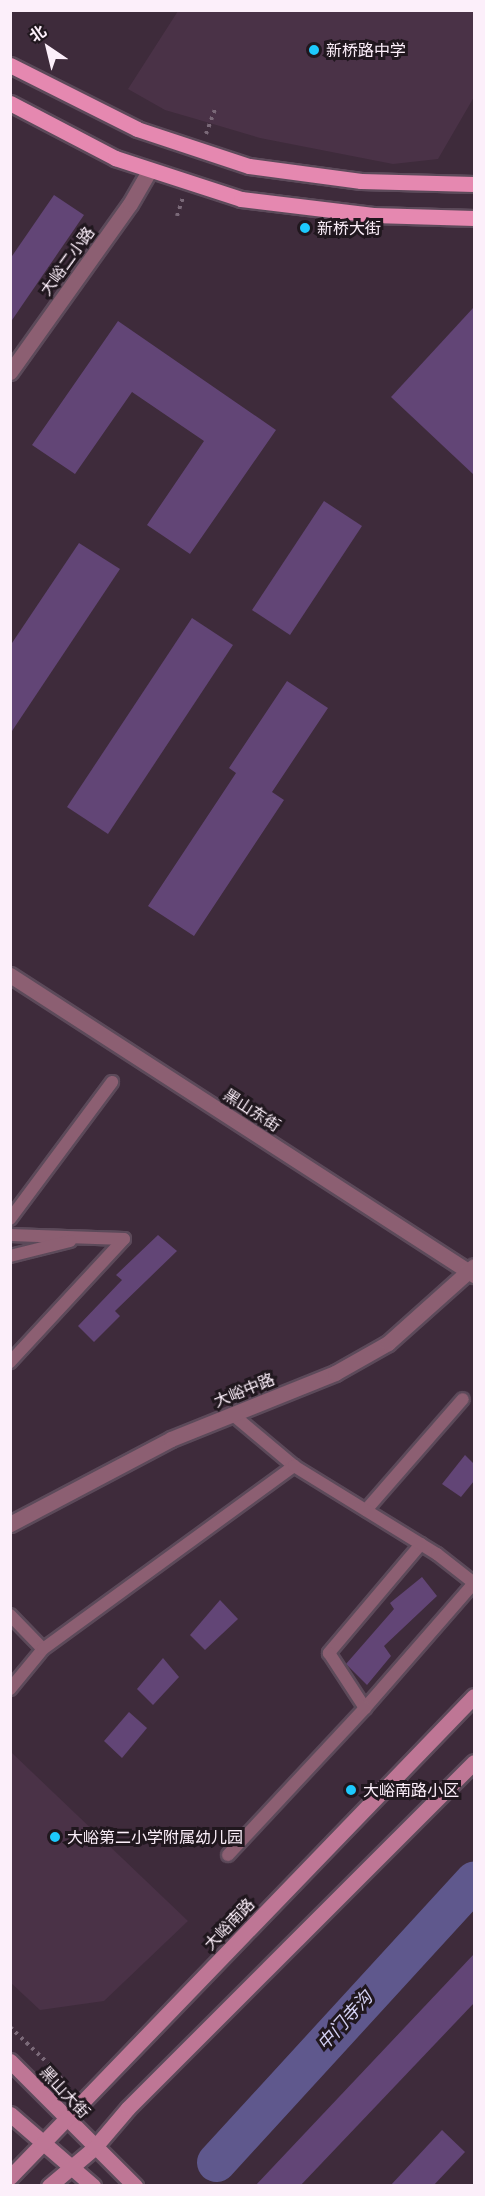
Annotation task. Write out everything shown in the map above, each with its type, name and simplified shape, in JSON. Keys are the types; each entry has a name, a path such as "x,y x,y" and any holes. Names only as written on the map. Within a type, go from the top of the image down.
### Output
{"main road":[{"path":"10,65 137,129 249,166 361,181 474,184"},
{"path":"10,104 115,158 240,199 304,209 474,218"},
{"name":"大峪南路","path":"10,2177 474,1696"},
{"path":"49,2186 93,2148 128,2108 474,1762"},
{"name":"黑山大街","path":"10,2061 93,2148 135,2186"},
{"path":"10,2114 70,2169 93,2186"}],"street":[{"name":"大峪二小路","path":"10,372 130,204 150,170"},
{"name":"黑山东街","path":"10,975 473,1271"},
{"name":"大峪中路","path":"10,1524 171,1439 335,1373 388,1343 473,1271"}],"lane":[{"path":"10,1219 112,1082"},
{"path":"10,1235 124,1239 10,1362"},
{"path":"10,1256 84,1238"},
{"path":"366,1510 463,1399"},
{"path":"228,1855 365,1708 474,1583 421,1544 294,1466 232,1414"},
{"path":"10,1689 43,1649 294,1466"},
{"path":"365,1708 329,1653 421,1544"},
{"path":"10,1615 43,1649"}],"shaded area":[{"name":"新桥路中学","path":"178,11 474,11 474,97 438,159 393,164 260,138 165,110 128,89"},
{"name":"大峪第二小学附属幼儿园","path":"11,1752 188,1921 104,2001 40,2010 11,1983"}],"building":[{"path":"54,195 84,215 10,323 10,259"},
{"path":"474,307 474,475 391,397"},
{"path":"118,321 276,430 190,554 147,525 204,441 132,392 75,474 32,445"},
{"path":"324,501 362,526 290,635 252,610"},
{"path":"79,543 120,569 10,734 10,646"},
{"path":"192,618 233,645 108,834 67,807"},
{"path":"287,681 328,708 272,792 284,800 194,936 148,906 236,773 229,768"},
{"path":"158,1235 177,1251 115,1311 120,1316 94,1342 78,1326 122,1280 116,1275"},
{"path":"465,1455 474,1464 474,1481 461,1497 442,1484"},
{"path":"422,1577 437,1596 384,1646 391,1656 367,1685 346,1664 394,1609 390,1603"},
{"path":"220,1600 238,1619 205,1650 190,1635"},
{"path":"163,1658 179,1677 153,1705 137,1689"},
{"path":"129,1712 147,1728 122,1758 104,1741"},
{"path":"474,1954 474,2003 300,2186 255,2186"},
{"path":"442,2130 465,2152 433,2186 390,2186"}],"waterway":[{"name":"中门寺沟","path":"216,2162 474,1880"}],"place":[{"name":"新桥路中学","path":"314,50"},
{"name":"新桥大街","path":"305,228"},
{"name":"大峪南路小区","path":"351,1790"},
{"name":"大峪第二小学附属幼儿园","path":"55,1837"}]}
